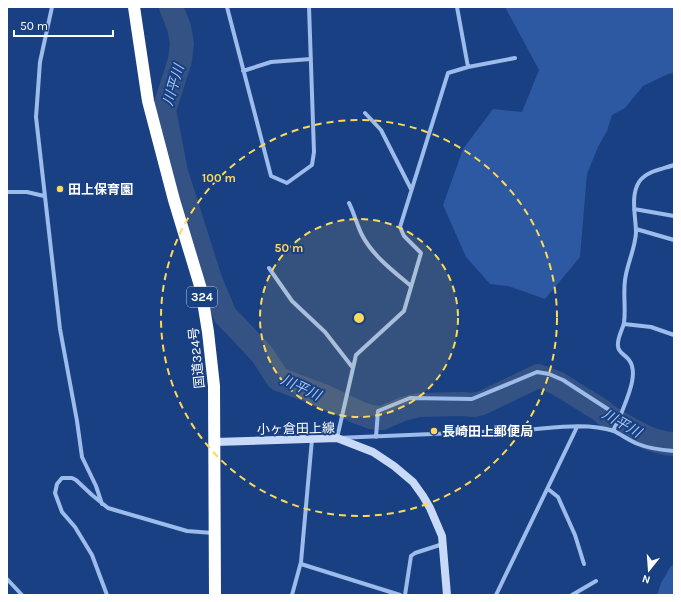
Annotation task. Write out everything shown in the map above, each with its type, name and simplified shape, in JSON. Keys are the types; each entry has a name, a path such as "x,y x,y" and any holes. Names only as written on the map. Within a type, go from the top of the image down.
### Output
{"highway":[{"name":"国道324号","path":"134,7 148,100 205,310 214,386 215,595"}],"main road":[{"name":"小ヶ倉田上線","path":"215,442 337,438 372,452 394,466 413,482 423,496 442,536 447,595"}],"street":[{"path":"52,7 40,62 36,117 60,329 82,457 96,486 102,504"},
{"path":"227,7 271,176 287,183 312,165 314,152 309,7"},
{"path":"457,7 468,67"},
{"path":"515,58 468,67 448,73 400,226 404,236 421,253 404,311 356,356 337,438 577,427 613,431 637,444 652,449 674,451"},
{"path":"243,71 271,62 311,59"},
{"path":"365,113 381,130 411,189"},
{"path":"613,431 620,417 634,376 634,368 618,348 619,335 624,324 625,280 636,234 634,209 635,196 639,182 646,175 674,165"},
{"path":"7,192 27,192 44,196"},
{"path":"349,203 369,247 383,262 411,286"},
{"path":"634,209 674,216"},
{"path":"636,229 674,240"},
{"path":"269,268 292,301 325,332 353,368"},
{"path":"624,324 651,327 674,334"},
{"path":"376,437 378,411 385,408 410,398 472,399 537,372 549,374 563,380 620,417"},
{"path":"496,595 577,427"},
{"path":"292,595 300,564 312,439"},
{"path":"107,595 92,555 75,527 62,512 56,493 57,484 62,478 72,478 76,480 108,508 187,531 215,534"},
{"path":"548,489 558,497 575,535 584,564"},
{"path":"405,595 410,556 443,544"},
{"path":"300,564 400,595"},
{"path":"7,579 22,595"},
{"path":"572,595 596,580"}],"shaded area":[{"path":"505,7 674,7 674,73 668,74 643,86 625,108 612,115 607,131 598,147 587,174 580,257 545,299 508,286 490,284 466,257 443,205 463,149 493,109 522,112 539,70"},
{"path":"674,565 674,595 657,595 661,583 671,566"}],"waterway":[{"name":"川平川","path":"171,7 179,27 182,43 180,60 164,110 176,172 211,282 225,315 262,354 278,379 326,397 357,412 371,417 382,418 403,409 419,405 474,405 482,403 538,376 557,383 638,434 656,441 674,444"}],"place":[{"name":"田上保育園","path":"60,189"},
{"name":"長崎田上郵便局","path":"434,431"}]}
